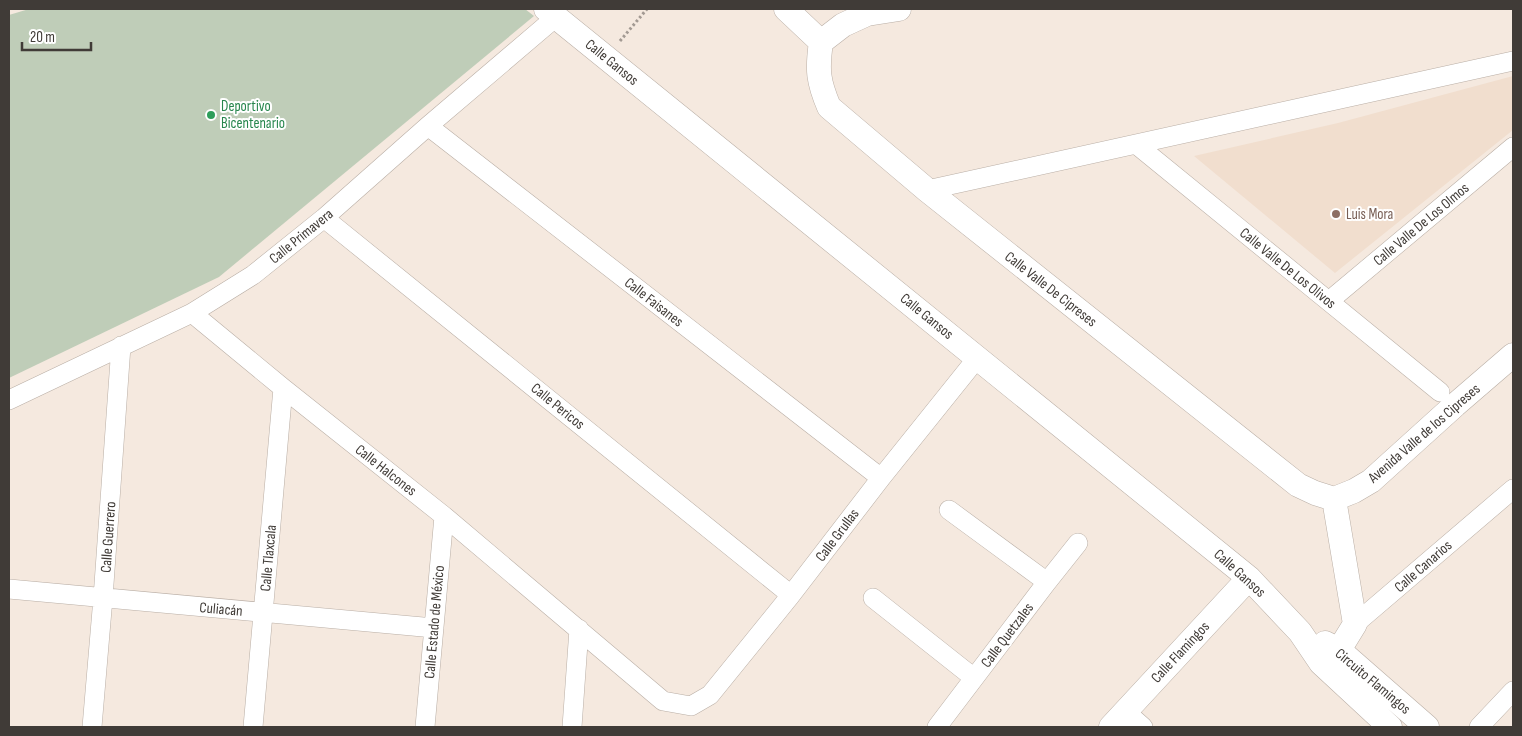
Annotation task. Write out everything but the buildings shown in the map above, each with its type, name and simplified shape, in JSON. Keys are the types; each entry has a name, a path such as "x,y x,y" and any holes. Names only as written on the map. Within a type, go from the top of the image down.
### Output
{"street":[{"path":"786,9 821,42 843,25 867,14 899,9"},
{"name":"Calle Gansos","path":"551,13 1249,578 1300,632"},
{"name":"Calle Primavera","path":"9,400 192,313 253,274 324,218 551,13"},
{"name":"Calle Valle De Cipreses","path":"821,42 818,66 822,90 829,108 927,190 1298,485 1315,494 1334,499"},
{"path":"927,190 1513,61"},
{"name":"Calle Faisanes","path":"428,126 880,478"},
{"name":"Calle Valle De Los Olivos","path":"1137,144 1440,392"},
{"name":"Calle Valle De Los Olmos","path":"1329,302 1513,148"},
{"name":"Calle Pericos","path":"324,218 791,595"},
{"name":"Calle Halcones","path":"192,313 444,516 663,700 691,706"},
{"name":"Calle Guerrero","path":"92,727 121,346"},
{"name":"Avenida Valle de los Cipreses","path":"1334,499 1354,491 1371,481 1513,355"},
{"name":"Calle Grullas","path":"691,706 710,695 791,595 880,478 978,357"},
{"name":"Calle Tlaxcala","path":"253,727 283,388"},
{"name":"Calle Canarios","path":"1330,656 1355,624 1513,489"},
{"path":"1334,499 1355,624"},
{"path":"949,510 1047,582"},
{"name":"Calle Estado de México","path":"425,727 444,516"},
{"name":"Calle Quetzales","path":"937,727 1078,543"},
{"name":"Calle Flamingos","path":"1118,719 1249,578"},
{"name":"Culiacán","path":"9,589 434,628"},
{"path":"873,598 974,678"},
{"path":"572,727 579,630"},
{"name":"Circuito Flamingos","path":"1300,632 1427,727"},
{"name":"Circuito Flamingos","path":"1330,656 1390,727"},
{"path":"1479,727 1513,691"},
{"path":"1118,719 1143,727"}],"path":[{"path":"606,57 647,9"}],"shaded area":[{"name":"Luis Mora","path":"1513,76 1513,130 1335,273 1194,156 1338,123"}],"green space":[{"name":"Deportivo Bicentenario","path":"29,9 525,9 534,16 219,277 9,378 9,15"}],"place":[{"name":"Deportivo Bicentenario","path":"211,115"},
{"name":"Luis Mora","path":"1336,214"}]}
